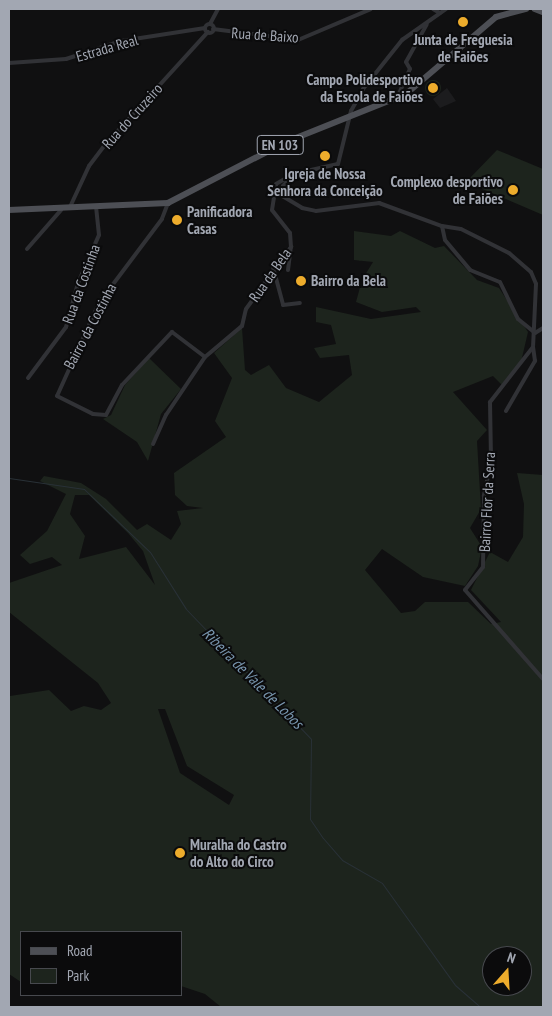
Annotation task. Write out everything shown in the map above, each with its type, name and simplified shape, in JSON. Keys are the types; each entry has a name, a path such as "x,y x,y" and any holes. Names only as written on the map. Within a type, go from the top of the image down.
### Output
{"main road":[{"name":"EN 103","path":"9,210 61,210 168,203 286,142 397,98 496,17 526,9"},
{"path":"535,9 543,12"}],"street":[{"path":"206,30 218,9"},
{"name":"Rua de Baixo","path":"213,29 298,40 371,9"},
{"path":"433,9 440,12"},
{"path":"352,117 363,89 402,40 446,9"},
{"path":"206,30 213,29 210,24"},
{"path":"397,98 410,69 406,62 427,24"},
{"name":"Estrada Real","path":"9,63 66,59 121,41 206,30"},
{"name":"Rua do Cruzeiro","path":"70,209 89,166 105,145 206,30"},
{"name":"Rua da Bela","path":"205,357 242,326 246,309 273,268 291,248 290,233 272,210 271,199 280,179 293,174 338,164 352,117"},
{"name":"Bairro Flor da Serra","path":"293,174 283,186 284,197 302,208 316,211 379,203 442,226 461,229 510,253 531,272 537,301 533,347 490,402 491,462 484,496 483,567 465,590 543,679"},
{"name":"Bairro da Costinha","path":"168,203 162,219 99,303 57,396 94,414 106,415 122,384 172,332 205,357"},
{"name":"Rua da Costinha","path":"28,378 66,327 78,283 99,235 96,208"},
{"path":"26,248 61,210"},
{"path":"442,226 445,240 470,270 500,282 518,318 535,333 543,328"},
{"path":"288,270 291,248"},
{"path":"273,268 283,305 300,303"},
{"path":"506,411 535,361 533,347"},
{"path":"153,444 166,415 205,357"}],"shaded area":[{"path":"447,88 456,101 440,108 433,99"}],"green space":[{"name":"Campo Polidesportivo da Escola de Faiões","path":"433,80 439,82 441,88 439,94 433,96 427,94 425,88 427,82"},
{"name":"Complexo desportivo de Faiões","path":"497,150 543,169 543,215 466,182"},
{"path":"354,231 391,236 400,231 435,248 444,246 477,280 499,288 528,332 521,362 502,385 493,376 453,392 487,430 477,441 481,509 470,528 482,547 478,566 465,586 423,577 382,549 365,570 401,613 415,611 425,602 468,602 491,624 501,622 471,590 490,552 508,562 523,537 524,504 517,473 543,475 543,1007 221,1007 205,994 182,986 182,931 20,931 20,981 9,974 9,690 10,696 49,690 71,711 84,706 101,710 111,703 98,683 9,612 9,583 62,565 52,557 30,564 20,555 47,531 66,494 40,481 44,476 81,483 106,499 137,530 147,524 171,540 181,524 177,511 203,508 187,506 175,495 174,473 226,437 215,421 232,378 214,353 242,328 245,370 251,375 269,365 286,388 319,402 352,375 349,355 320,358 314,348 336,344 331,325 316,322 316,307 371,319 421,312 416,307 382,312 356,302 362,280 386,285 382,279 365,275 373,262 354,260","holes":["75,495 89,495 128,533 143,551 155,585 126,547 79,559 85,536 70,514","158,709 165,709 187,766 234,795 229,805 180,773"]},
{"path":"149,358 181,389 161,414 148,461 137,442 103,419 111,415 125,385"}],"waterway":[{"name":"Ribeira de Vale de Lobos","path":"9,478 84,489 150,552 186,609 311,739 310,819 323,838 342,860 382,883 455,985 480,1007"}],"place":[{"name":"Junta de Freguesia de Faiões","path":"463,22"},
{"name":"Campo Polidesportivo da Escola de Faiões","path":"433,88"},
{"name":"Igreja de Nossa Senhora da Conceição","path":"325,156"},
{"name":"Complexo desportivo de Faiões","path":"513,190"},
{"name":"Panificadora Casas","path":"177,220"},
{"name":"Bairro da Bela","path":"301,281"},
{"name":"Muralha do Castro do Alto do Circo","path":"180,853"}]}
